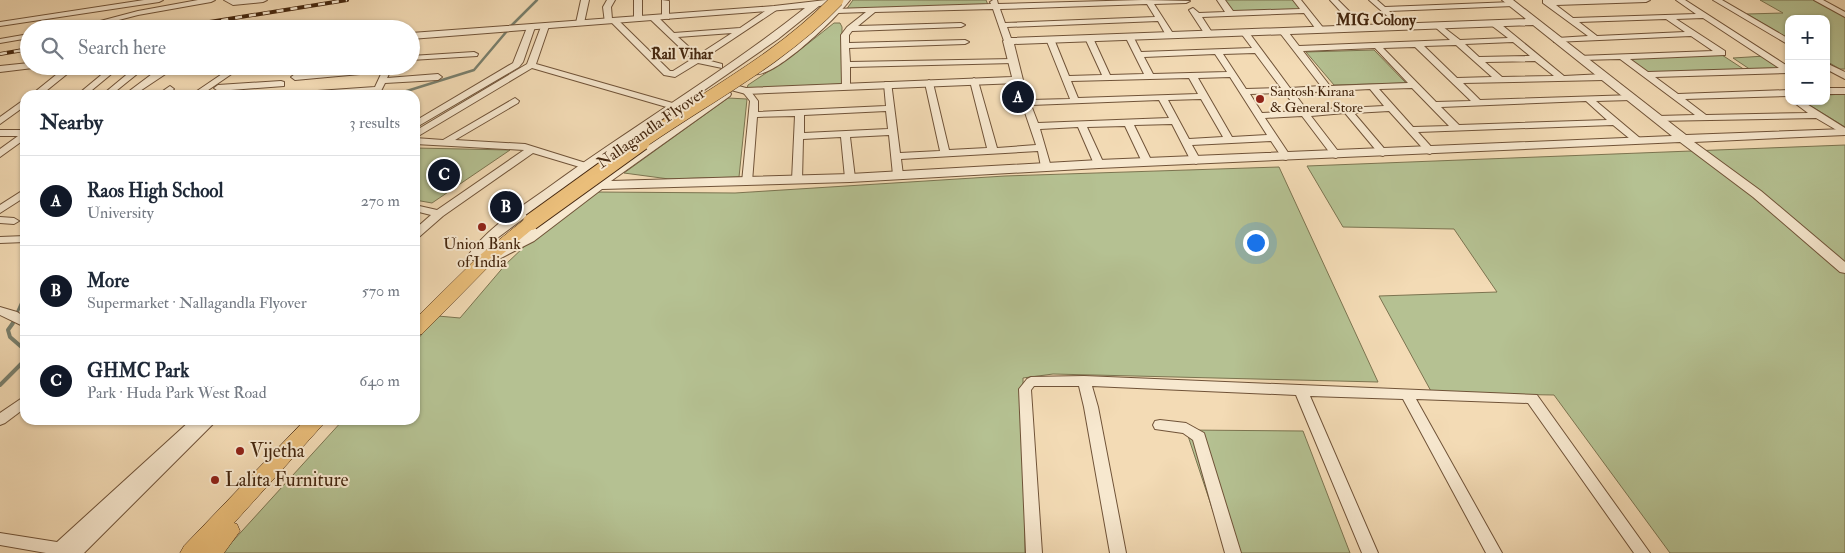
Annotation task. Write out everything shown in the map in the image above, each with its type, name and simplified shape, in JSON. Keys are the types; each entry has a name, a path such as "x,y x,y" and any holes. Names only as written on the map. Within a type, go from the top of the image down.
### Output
{"main road":[{"name":"Nallagandla Flyover","path":"480,258 527,220 809,28 834,4"},
{"path":"420,311 480,258"},
{"path":"420,324 480,258"},
{"path":"192,553 312,425"},
{"path":"208,553 326,425"}],"street":[{"path":"25,20 159,0"},
{"path":"110,20 211,0"},
{"path":"228,0 233,3 263,0"},
{"path":"580,23 585,0"},
{"path":"611,0 607,7 612,21 667,74 680,72 774,9"},
{"path":"638,0 638,19"},
{"path":"420,35 774,9 846,0"},
{"path":"834,4 846,0"},
{"path":"1221,0 1231,14"},
{"path":"1296,0 1321,30"},
{"path":"1334,0 1361,28"},
{"path":"1373,0 1401,26"},
{"path":"1411,0 1419,7"},
{"path":"1467,0 1474,6"},
{"path":"1547,2 1646,0"},
{"path":"1680,0 1785,67"},
{"path":"1717,0 1785,41"},
{"path":"1818,0 1845,15"},
{"path":"138,13 145,1"},
{"path":"665,1 666,17"},
{"path":"480,258 492,234 586,166 775,37 817,3 872,11 958,8 995,4 1186,1 1208,34"},
{"path":"1382,9 1474,6 1510,2 1683,139 1756,194 1845,269"},
{"path":"1547,2 1594,38"},
{"path":"1150,3 1170,35"},
{"path":"480,258 529,238 598,185 800,44 827,22 834,4"},
{"path":"995,4 1008,41 1018,80 1042,148 1046,167"},
{"path":"958,8 967,52"},
{"path":"846,86 844,46 846,35 850,29 872,11"},
{"path":"1196,15 1306,12"},
{"path":"1571,20 1705,16"},
{"path":"1581,58 1722,53 1667,17"},
{"path":"654,18 698,60 719,66"},
{"path":"1002,24 1160,19"},
{"path":"0,24 20,21"},
{"path":"1008,41 1535,22"},
{"path":"1494,23 1562,78"},
{"path":"850,29 961,25"},
{"path":"1438,25 1500,80"},
{"path":"420,132 531,66 545,26"},
{"path":"420,123 516,65 519,62 531,27"},
{"path":"672,35 743,30"},
{"path":"1283,31 1328,89"},
{"path":"1244,32 1336,155"},
{"path":"1557,40 1693,34"},
{"path":"1129,36 1150,77"},
{"path":"775,37 800,44"},
{"path":"0,41 20,38"},
{"path":"1089,38 1107,78"},
{"path":"1050,39 1075,101"},
{"path":"1297,49 1515,40"},
{"path":"1417,44 1478,103"},
{"path":"844,46 967,52 1013,61"},
{"path":"1377,46 1456,128"},
{"path":"1139,55 1257,50"},
{"path":"844,65 967,52"},
{"path":"1218,52 1286,157"},
{"path":"420,57 474,54"},
{"path":"1622,57 1704,118"},
{"path":"1478,60 1538,58"},
{"path":"531,66 673,106"},
{"path":"0,70 20,67"},
{"path":"1830,69 1845,76"},
{"path":"1647,75 1785,70"},
{"path":"1066,79 1233,74"},
{"path":"42,90 61,75"},
{"path":"87,90 106,75"},
{"path":"112,90 131,75"},
{"path":"135,90 157,75"},
{"path":"203,90 227,75"},
{"path":"243,90 254,75"},
{"path":"295,77 304,75"},
{"path":"379,88 386,75"},
{"path":"1192,75 1230,140"},
{"path":"1455,81 1604,76"},
{"path":"358,90 438,77"},
{"path":"102,78 145,79"},
{"path":"735,88 746,91 929,82 1018,80"},
{"path":"974,81 993,151"},
{"path":"929,82 945,154"},
{"path":"218,88 281,84"},
{"path":"888,84 898,175"},
{"path":"1244,92 1415,85"},
{"path":"1372,87 1430,151"},
{"path":"746,91 754,101 746,182"},
{"path":"1830,91 1845,91"},
{"path":"1676,97 1785,94"},
{"path":"1026,103 1204,96"},
{"path":"1162,97 1196,161"},
{"path":"1434,105 1631,97"},
{"path":"1588,99 1638,141"},
{"path":"446,142 515,101"},
{"path":"1802,105 1845,132"},
{"path":"0,121 20,106"},
{"path":"753,115 891,108"},
{"path":"1259,116 1392,108"},
{"path":"1348,111 1383,153"},
{"path":"797,180 800,112"},
{"path":"1658,119 1818,115"},
{"path":"1034,126 1175,121"},
{"path":"1411,130 1615,122"},
{"path":"1128,123 1148,162"},
{"path":"1082,125 1099,164"},
{"path":"799,136 893,132"},
{"path":"598,185 850,178 1099,164 1845,132"},
{"path":"0,133 20,137"},
{"path":"845,134 850,178"},
{"path":"1186,142 1274,138"},
{"path":"0,154 20,140"},
{"path":"420,141 527,148 586,166"},
{"path":"420,222 527,148"},
{"path":"896,156 1042,148"},
{"path":"0,210 20,196"},
{"path":"420,209 434,213"},
{"path":"420,229 434,213"},
{"path":"0,220 14,221"},
{"path":"0,240 20,239"},
{"path":"0,311 19,319"},
{"path":"1084,381 1091,407 1118,553"},
{"path":"1034,553 1025,389 1031,382 1084,381 1301,391 1532,398 1642,553"},
{"path":"1301,391 1370,553"},
{"path":"1406,393 1494,553"},
{"path":"0,420 20,405"},
{"path":"66,552 194,425"},
{"path":"66,552 205,425"},
{"path":"1160,425 1186,428 1199,437 1233,553"},
{"path":"0,539 66,552"}],"green space":[{"path":"853,0 986,0 988,5 846,10"},
{"path":"1225,0 1293,0 1301,10 1234,12"},
{"path":"1760,0 1817,0 1845,15 1845,69 1840,69 1830,63 1830,15 1785,15 1785,37 1747,14 1783,13"},
{"path":"834,23 840,23 842,27 842,84 747,88 748,85 796,53"},
{"path":"1374,50 1406,83 1334,85 1306,52"},
{"path":"1722,55 1745,70 1649,73 1628,58"},
{"path":"1765,56 1784,68 1751,70 1733,58"},
{"path":"1845,94 1845,127 1809,105 1830,105 1830,95"},
{"path":"728,98 747,99 739,177 669,179 624,173"},
{"path":"1845,145 1845,553 1670,553 1554,395 1432,393 1379,296 1497,292 1454,229 1343,227 1307,166"},
{"path":"420,148 510,150 432,203 420,201"},
{"path":"1279,167 1378,382 1053,374 1023,378 1025,553 222,553 338,425 420,425 420,336 438,316 460,318 506,264 526,245 597,192 735,193 1005,176"},
{"path":"1186,430 1303,431 1350,553 1227,553"}],"waterway":[{"path":"511,26 537,0"},
{"path":"410,90 474,70 507,31"},
{"path":"12,324 20,306"},
{"path":"13,323 8,330 10,337 20,346"},
{"path":"0,385 20,365"}],"railway":[{"path":"222,20 347,0"},
{"path":"0,54 20,51"}],"place":[{"name":"Raos High School","path":"1018,97"},
{"name":"Santosh Kirana & General Store","path":"1260,99"},
{"name":"GHMC Park","path":"444,175"},
{"name":"More","path":"506,207"},
{"name":"Union Bank of India","path":"482,227"},
{"name":"Vijetha","path":"240,451"},
{"name":"Lalita Furniture","path":"215,480"}],"district":[{"name":"MIG Colony","path":"1376,20"},
{"name":"Rail Vihar","path":"682,54"}]}
